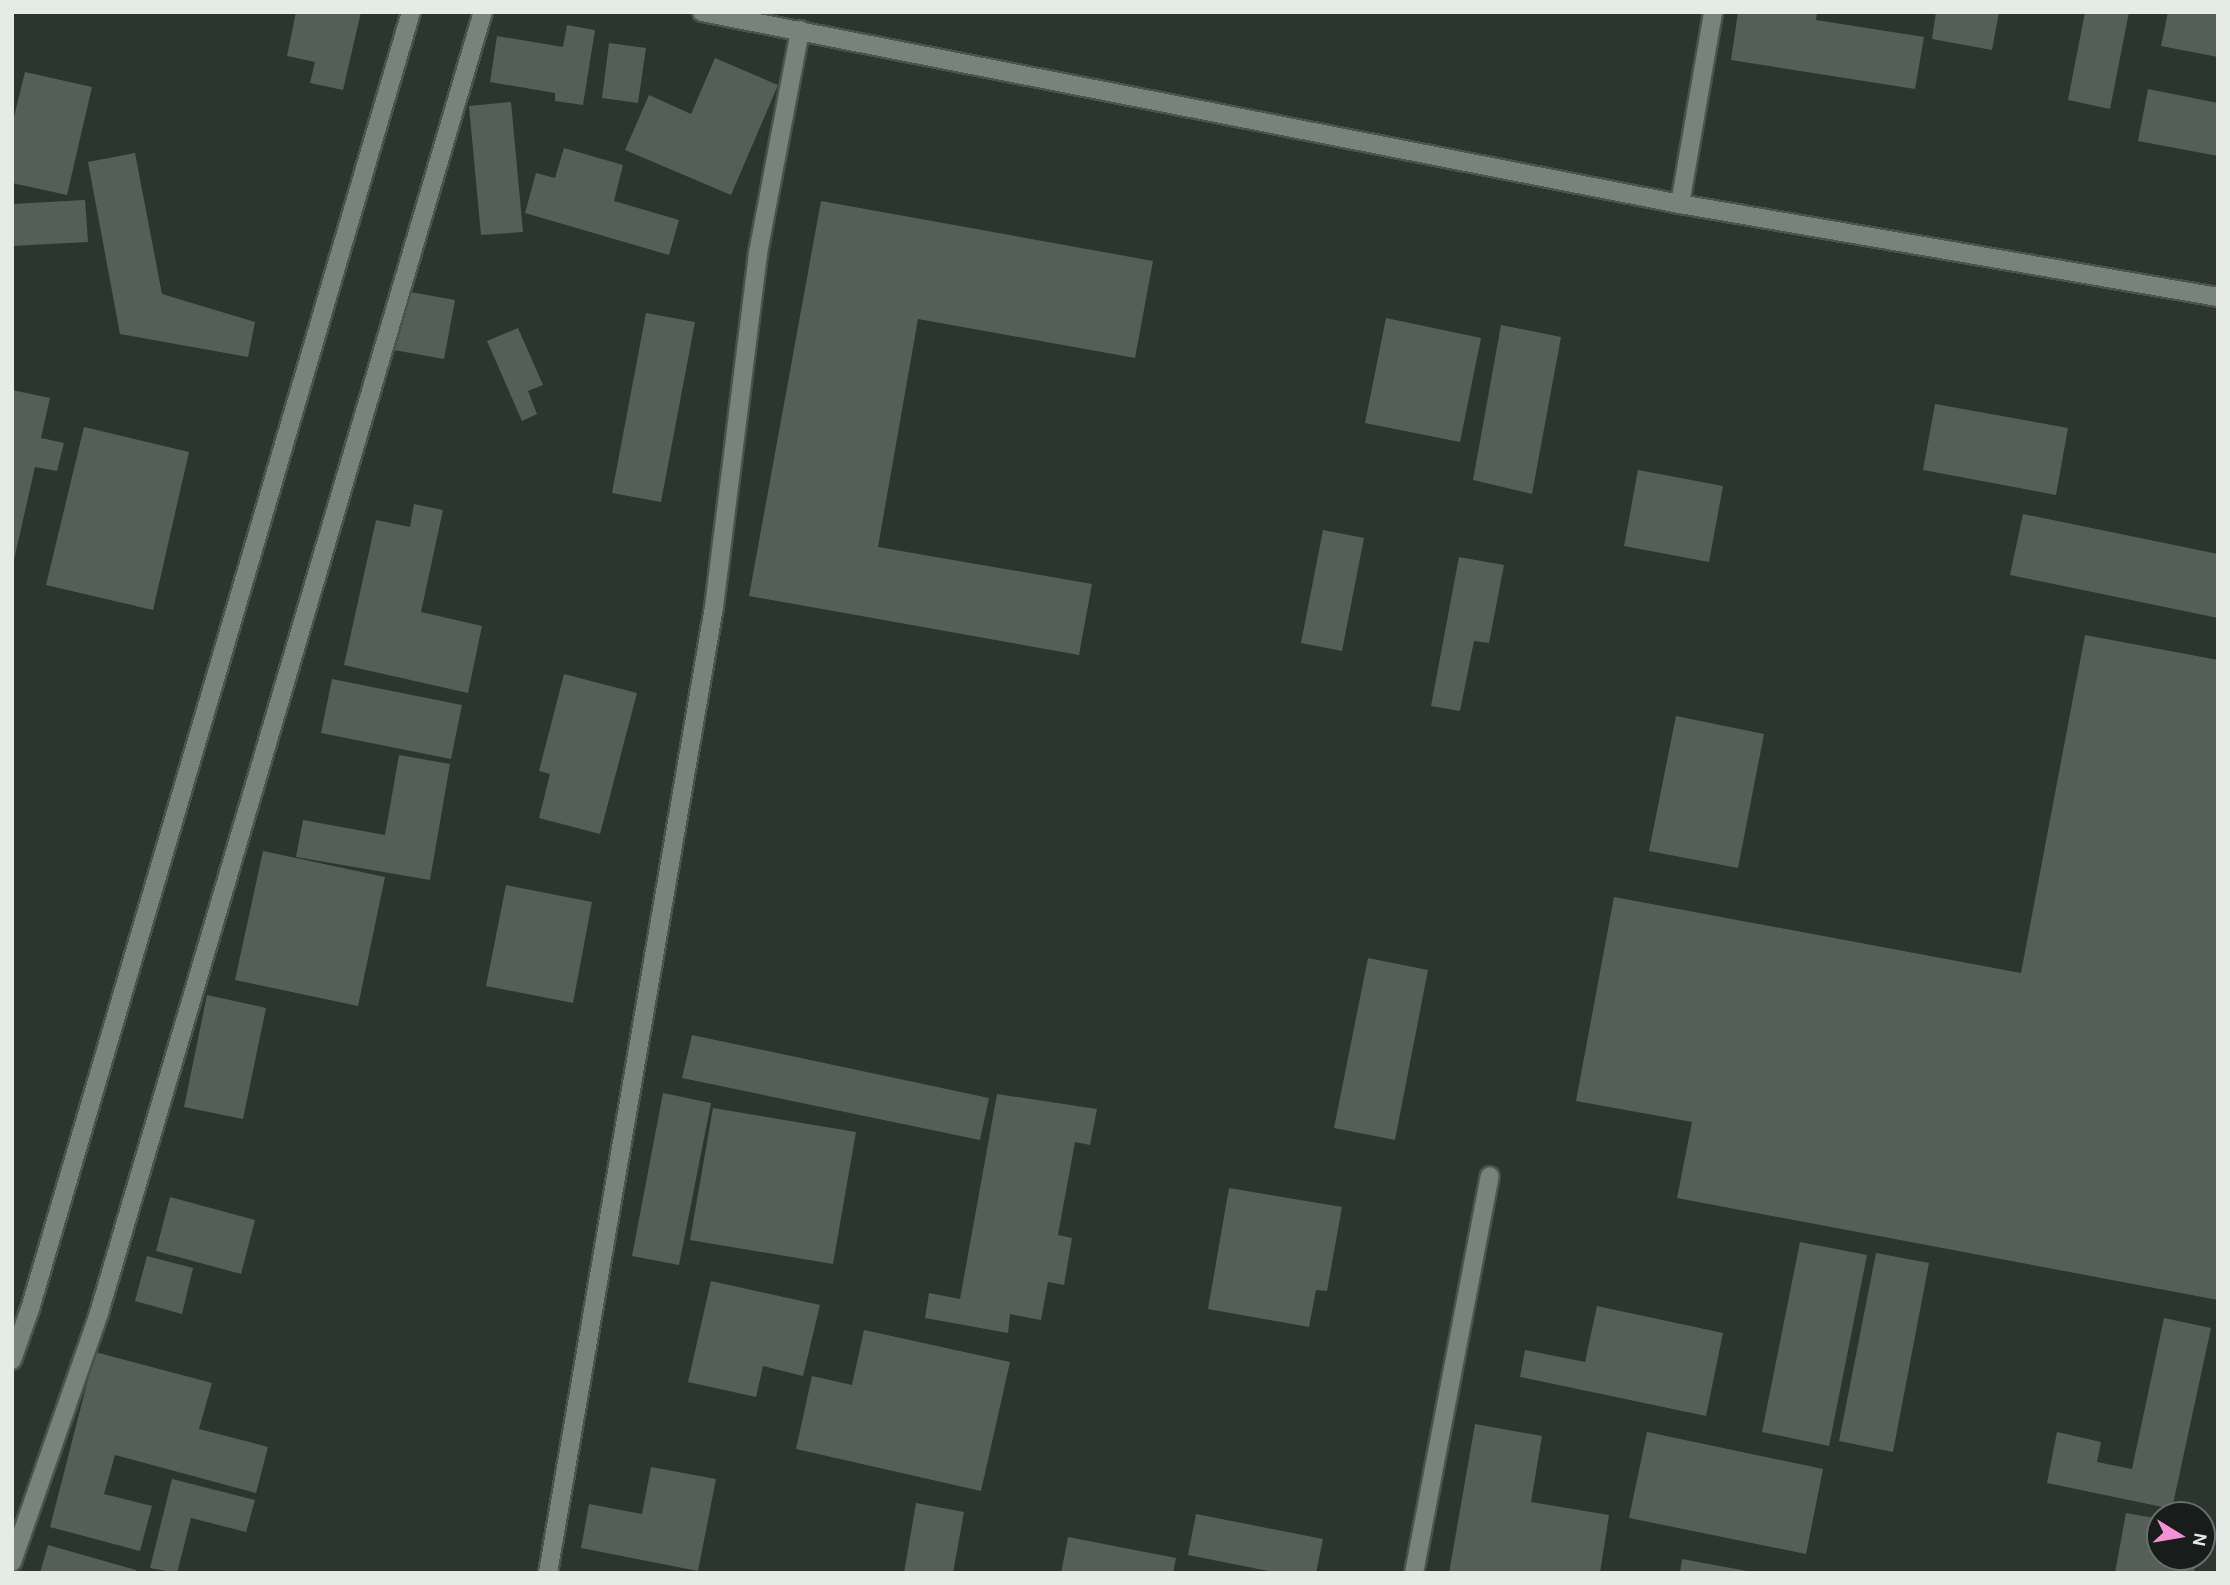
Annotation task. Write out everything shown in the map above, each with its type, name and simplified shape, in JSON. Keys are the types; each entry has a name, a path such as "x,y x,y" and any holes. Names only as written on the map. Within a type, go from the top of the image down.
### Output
{"street":[{"path":"12,1360 38,1282 411,12"},
{"path":"12,1562 99,1313 483,12"},
{"path":"702,12 1680,204 2218,297"},
{"path":"1680,204 1713,12"},
{"path":"548,1573 714,607 758,253 800,30"},
{"path":"1414,1573 1490,1176"}],"building":[{"path":"296,12 361,12 343,90 310,83 315,62 287,56"},
{"path":"1738,12 1817,12 1816,20 1924,37 1915,89 1731,60"},
{"path":"1936,12 1999,12 1992,50 1932,39"},
{"path":"2085,12 2129,12 2110,109 2068,100"},
{"path":"2168,12 2218,12 2218,57 2161,46"},
{"path":"567,25 595,30 583,105 555,101 555,93 490,82 497,36 563,47"},
{"path":"609,43 646,48 638,103 602,98"},
{"path":"715,58 778,85 731,195 625,150 649,95 691,114"},
{"path":"25,72 92,87 67,195 12,183 12,125"},
{"path":"2148,89 2218,103 2218,156 2138,141"},
{"path":"511,102 523,232 481,235 469,106"},
{"path":"564,148 623,165 614,201 679,220 669,255 525,213 536,173 555,178"},
{"path":"135,153 162,294 255,322 248,357 120,334 88,162"},
{"path":"85,200 88,242 12,246 12,204"},
{"path":"821,201 1153,261 1135,358 918,319 878,547 1092,584 1079,655 749,596"},
{"path":"405,291 455,300 444,359 394,350"},
{"path":"646,313 695,322 661,502 612,493"},
{"path":"1386,318 1481,338 1460,442 1365,423"},
{"path":"1501,325 1561,337 1532,494 1473,480"},
{"path":"518,328 543,385 528,391 537,414 522,421 487,341"},
{"path":"12,390 50,398 41,438 64,443 57,471 35,467 14,560"},
{"path":"1935,404 2068,428 2056,495 1923,470"},
{"path":"84,427 189,452 153,610 46,585"},
{"path":"1638,470 1723,486 1709,562 1624,546"},
{"path":"414,504 443,510 421,612 482,626 468,693 344,665 376,520 410,527"},
{"path":"2023,514 2218,554 2218,618 2010,575"},
{"path":"1323,530 1364,538 1342,651 1301,643"},
{"path":"1459,557 1504,565 1489,643 1474,641 1460,711 1431,706"},
{"path":"2085,635 2218,660 2218,1300 1677,1198 1692,1122 1576,1101 1614,897 2021,973"},
{"path":"564,674 637,693 600,834 539,818 550,774 539,771"},
{"path":"332,679 462,705 451,759 321,733"},
{"path":"1676,716 1764,734 1738,868 1649,851"},
{"path":"399,755 450,764 430,880 296,857 303,820 385,835"},
{"path":"263,851 385,877 358,1006 235,980"},
{"path":"506,885 592,902 573,1003 486,986"},
{"path":"1368,958 1428,970 1395,1140 1334,1128"},
{"path":"207,995 266,1008 243,1119 184,1107"},
{"path":"692,1035 989,1098 980,1140 682,1078"},
{"path":"663,1093 711,1103 679,1265 632,1256"},
{"path":"997,1094 1097,1109 1090,1145 1075,1142 1058,1235 1072,1238 1064,1285 1048,1282 1041,1320 1010,1314 1008,1333 925,1318 929,1293 960,1299"},
{"path":"713,1108 856,1132 833,1264 690,1240"},
{"path":"1229,1188 1342,1207 1327,1291 1316,1290 1309,1327 1208,1309"},
{"path":"170,1197 255,1220 241,1274 156,1251"},
{"path":"1800,1242 1867,1255 1829,1446 1762,1432"},
{"path":"1876,1253 1929,1263 1893,1452 1839,1441"},
{"path":"147,1256 193,1268 182,1314 135,1301"},
{"path":"711,1281 820,1305 803,1376 763,1366 756,1397 688,1382"},
{"path":"1597,1306 1723,1333 1706,1416 1520,1377 1525,1350 1585,1362"},
{"path":"2164,1318 2211,1328 2174,1501 2146,1501 2146,1504 2047,1483 2057,1432 2101,1442 2097,1462 2132,1469"},
{"path":"864,1330 1010,1362 981,1491 796,1449 812,1376 852,1385"},
{"path":"95,1352 212,1383 199,1429 268,1447 256,1493 115,1455 104,1494 152,1506 140,1551 50,1527"},
{"path":"1475,1424 1542,1436 1531,1502 1609,1515 1600,1573 1449,1573"},
{"path":"1647,1432 1823,1469 1806,1554 1629,1518"},
{"path":"651,1467 716,1479 698,1571 581,1548 589,1504 642,1514"},
{"path":"172,1479 255,1500 246,1532 191,1518 177,1573 150,1568"},
{"path":"916,1503 964,1512 953,1573 904,1573"},
{"path":"2126,1513 2146,1517 2146,1571 2194,1571 2194,1573 2115,1573"},
{"path":"1196,1514 1323,1539 1316,1573 1278,1573 1188,1555"},
{"path":"1068,1537 1176,1558 1173,1573 1061,1573"},
{"path":"48,1545 136,1570 136,1573 40,1573"},
{"path":"1682,1559 1747,1571 1747,1573 1680,1573"}]}
